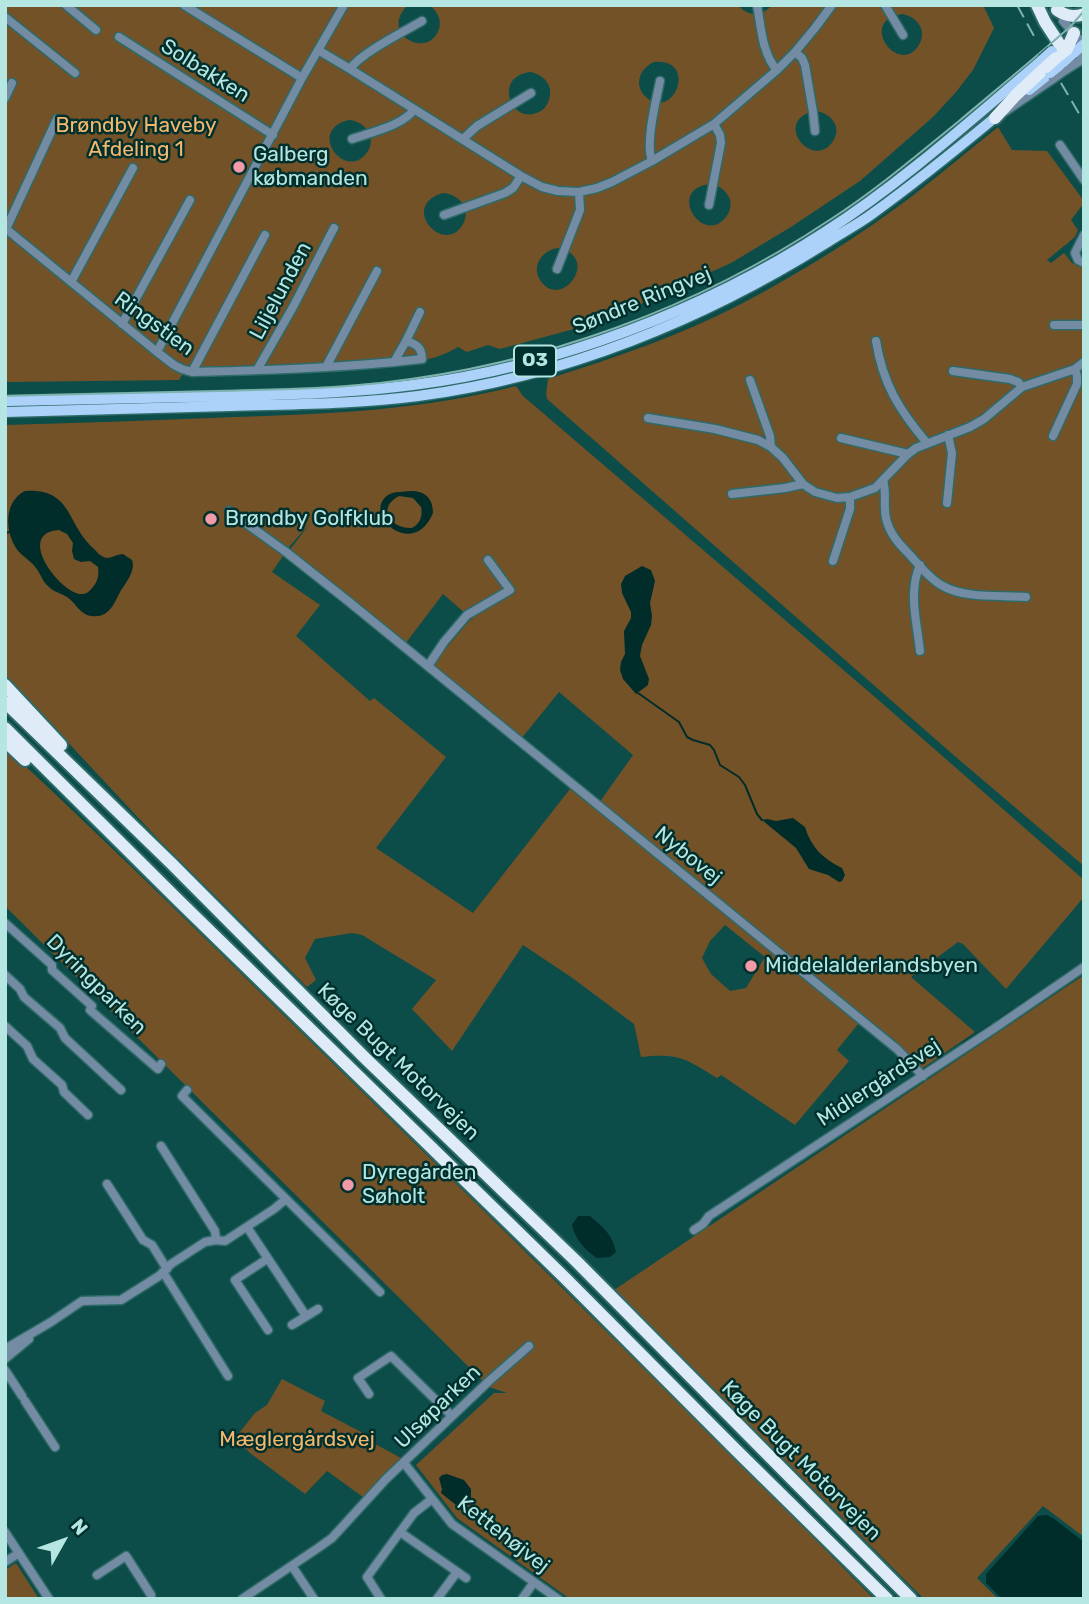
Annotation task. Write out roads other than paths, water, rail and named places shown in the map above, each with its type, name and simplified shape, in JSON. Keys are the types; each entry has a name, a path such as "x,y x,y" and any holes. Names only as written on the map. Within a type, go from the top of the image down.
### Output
{"highway":[{"path":"995,118 1016,94 1068,52 1039,5"},
{"path":"1057,12 1077,17 1084,14"},
{"path":"5,685 171,863"},
{"name":"Køge Bugt Motorvejen","path":"5,702 171,863 364,1058 576,1261 911,1599"},
{"name":"Køge Bugt Motorvejen","path":"5,728 564,1277 887,1599"},
{"path":"5,741 166,893 177,899"}],"main road":[{"name":"Søndre Ringvej","path":"5,401 345,392 457,378 523,364 580,347 701,300 824,233 1068,52"},
{"name":"Søndre Ringvej","path":"5,412 332,403 417,396 497,382 587,356 640,338 704,310 783,270 870,215 995,118"}],"street":[{"path":"66,5 96,30"},
{"path":"184,5 302,78"},
{"path":"157,352 302,78 344,5"},
{"path":"757,5 767,54 776,70"},
{"path":"318,50 521,176 542,187 579,192 612,182 714,124 795,52 832,5"},
{"path":"885,5 903,35"},
{"path":"1057,12 1068,52"},
{"path":"5,17 75,73"},
{"path":"350,69 360,58 422,21"},
{"name":"Solbakken","path":"119,37 273,135"},
{"path":"795,52 805,65 815,131"},
{"path":"652,161 649,153 650,142 660,81"},
{"path":"5,98 12,83"},
{"path":"463,139 477,126 531,93"},
{"path":"352,139 403,121 414,109"},
{"path":"6,228 57,119"},
{"path":"709,205 721,143 714,124"},
{"path":"1060,145 1084,180"},
{"path":"71,282 133,168"},
{"path":"444,215 505,193 513,188 521,176"},
{"path":"556,270 580,210 579,192"},
{"path":"122,324 190,200"},
{"name":"Ringstien","path":"6,228 157,352 182,369 192,372 326,367 422,359 419,347 406,341"},
{"name":"Liljelunden","path":"257,370 334,228"},
{"path":"1084,234 1075,253 1077,260 1084,263"},
{"path":"192,372 265,235"},
{"path":"326,367 377,271"},
{"path":"394,362 419,312"},
{"path":"1054,325 1084,325"},
{"path":"876,341 880,365 888,387 899,407 927,443"},
{"path":"648,418 746,435 771,447 803,484 827,496 850,497 867,492 908,454 927,443 985,419 1022,387 1075,369 1084,362"},
{"path":"1053,436 1077,384 1075,369"},
{"path":"953,371 1010,379 1022,387"},
{"path":"750,380 770,436 771,447"},
{"path":"947,503 952,453 948,435"},
{"path":"841,438 908,454"},
{"path":"883,480 886,488 886,519 891,532 899,544 939,584 966,594 1026,597"},
{"path":"732,494 803,484"},
{"path":"834,561 850,509 850,497"},
{"name":"Nybovej","path":"229,512 286,552 428,666 897,1049 923,1076"},
{"path":"428,666 467,615 510,590 488,560"},
{"path":"920,565 914,587 920,651"},
{"name":"Dyringparken","path":"5,923 52,965 52,970 92,1006 90,1010 158,1069 161,1064"},
{"name":"Midlergårdsvej","path":"694,1230 709,1216 1084,967"},
{"path":"5,975 20,989 24,997 60,1028 65,1038 121,1090"},
{"path":"5,1026 27,1046 33,1059 62,1085 64,1092 88,1115"},
{"path":"187,1090 182,1096 380,1292"},
{"path":"161,1146 215,1231 216,1240"},
{"path":"107,1185 143,1240 152,1245 228,1376"},
{"path":"5,1349 82,1301 92,1305 121,1300 205,1242 225,1241 286,1199"},
{"path":"247,1227 306,1316"},
{"path":"267,1259 235,1280 268,1330"},
{"path":"292,1325 318,1308"},
{"path":"5,1359 51,1322"},
{"name":"Ulsøparken","path":"242,1599 332,1538 386,1479 529,1346"},
{"path":"369,1394 358,1378 391,1356 452,1416"},
{"path":"5,1370 55,1447"},
{"name":"Kettehøjvej","path":"404,1463 452,1524 558,1599"},
{"path":"381,1599 367,1577 414,1513 432,1499"},
{"path":"401,1532 466,1578"},
{"path":"7,1538 49,1599"},
{"path":"97,1575 124,1552 151,1595"},
{"path":"5,1562 19,1553"},
{"path":"292,1566 314,1599"},
{"path":"437,1599 457,1572"},
{"path":"522,1599 534,1582"}],"water":[{"path":"25,491 52,495 60,501 84,538 99,554 107,558 123,554 132,560 129,577 106,613 92,616 84,613 67,597 50,588 34,566 20,553 11,538 8,520 12,503","holes":["59,530 67,534 73,543 74,559 81,562 90,561 98,567 96,583 84,594 64,586 54,576 41,552 41,542 46,534"]},
{"path":"416,491 427,496 432,503 433,513 424,527 414,533 393,529 385,521 381,503 388,495 396,492","holes":["399,496 413,498 421,507 420,519 412,528 398,525 389,517 388,506"]},
{"path":"642,566 651,570 655,581 650,603 651,625 640,656 649,679 648,685 636,694 623,679 620,670 625,654 624,631 631,618 621,584 625,576"},
{"path":"793,818 805,827 819,852 842,868 845,875 842,881 809,869 796,848 762,820"},
{"path":"578,1216 590,1216 599,1224 610,1236 616,1252 610,1257 597,1258 588,1251 573,1230 572,1225"},
{"path":"447,1474 464,1480 471,1489 471,1500 456,1505 441,1493 439,1478"},
{"path":"1047,1515 1084,1542 1084,1599 1002,1599 986,1583 986,1574 1038,1516"}],"waterway":[{"path":"5,533 10,532"},
{"path":"638,693 679,722 687,737 710,745 720,765 739,777 745,785 762,820"},
{"path":"1064,975 1083,963"},
{"path":"1020,1005 1056,981"},
{"path":"998,1020 1014,1009"},
{"path":"963,1043 992,1024"},
{"path":"935,1062 941,1058"},
{"path":"924,1069 932,1064"},
{"path":"882,1097 915,1075"}],"tram line":[{"path":"5,396 279,390 380,383 499,362 558,347 615,328 726,280 848,208 959,121 1070,27 1084,11"}],"railway":[{"path":"1017,5 1034,36"},
{"path":"1061,83 1084,122"}],"place":[{"name":"Galberg købmanden","path":"239,167"},
{"name":"Brøndby Golfklub","path":"211,519"},
{"name":"Middelalderlandsbyen","path":"751,966"},
{"name":"Dyregården Søholt","path":"348,1185"}],"park label":[{"name":"Brøndby Haveby Afdeling 1","path":"136,138"},
{"name":"Mæglergårdsvej","path":"297,1440"}]}
